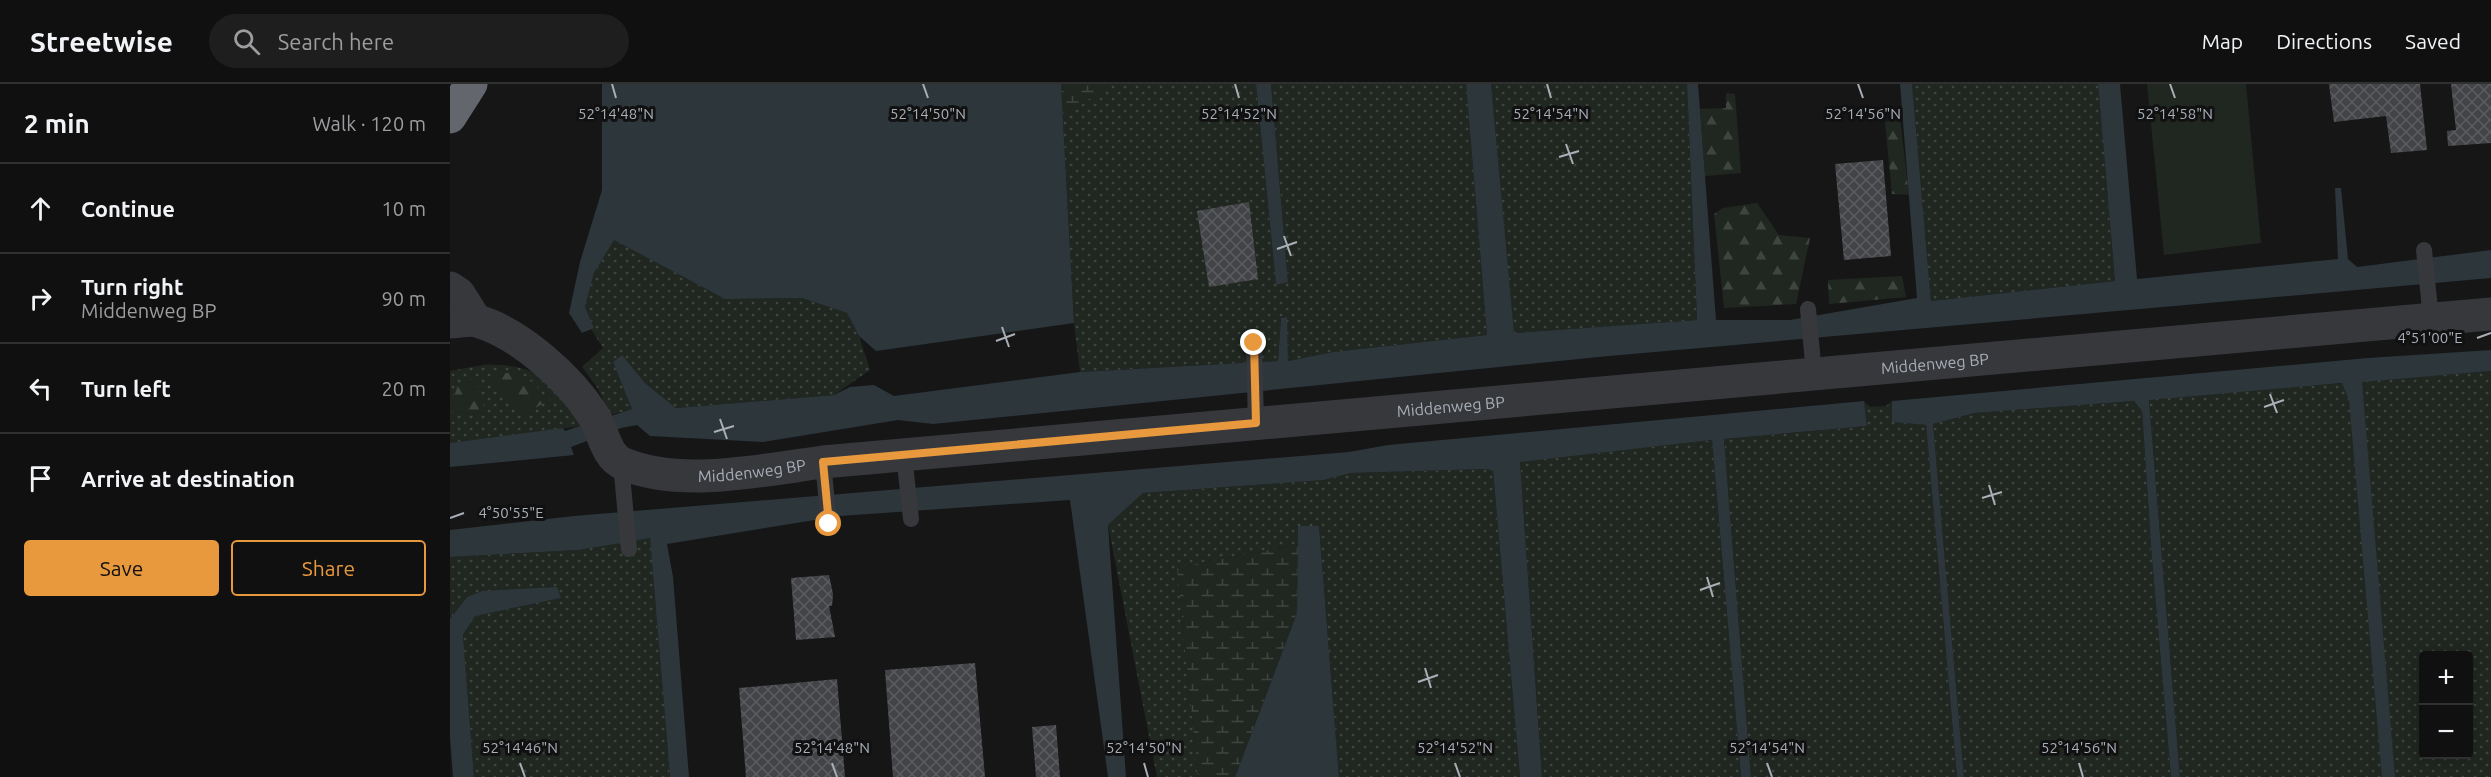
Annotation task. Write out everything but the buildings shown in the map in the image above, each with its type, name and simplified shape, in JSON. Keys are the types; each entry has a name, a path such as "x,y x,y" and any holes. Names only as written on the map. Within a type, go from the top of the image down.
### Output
{"highway":[{"path":"450,117 471,84"}],"street":[{"path":"450,288 459,294 463,321 510,337 563,376 594,416 614,455"},
{"name":"Middenweg BP","path":"614,455 661,474 824,475 905,467 1256,411 2429,304 2491,314"}],"lane":[{"path":"2424,250 2429,304"},
{"path":"1808,309 1812,360"},
{"path":"1255,348 1256,411"},
{"path":"614,455 625,505 629,549"},
{"path":"905,467 911,519"},
{"path":"824,475 829,524"}],"green space":[{"path":"1061,84 1256,84 1276,285 1288,281 1271,84 1466,84 1487,335 1333,352 1288,361 1286,317 1281,318 1278,361 1080,372 1074,323"},
{"path":"1061,84 1110,84 1063,118"},
{"path":"1491,84 1687,84 1697,320 1513,333"},
{"path":"1912,84 2098,84 2115,281 1931,301"},
{"path":"2147,84 2246,84 2261,243 2164,255"},
{"path":"1726,93 1735,94 1741,173 1705,176 1700,109 1726,108"},
{"path":"1900,118 1909,195 1892,194 1885,122"},
{"path":"1757,203 1779,235 1810,238 1796,304 1724,308 1714,214 1723,208"},
{"path":"613,239 725,299 802,298 847,313 859,336 870,370 834,395 676,408 645,383 622,356 613,362 633,409 610,415 597,387 582,367 603,348 591,329 594,328 585,307 594,273"},
{"path":"1902,276 1906,297 1829,304 1828,280"},
{"path":"483,365 519,367 543,378 562,397 582,426 450,443 450,411 476,415 455,394 450,393 450,371"},
{"path":"2491,371 2491,777 2180,777 2149,399"},
{"path":"513,372 538,385 536,396 553,398 523,415 487,380 491,375"},
{"path":"472,379 479,388 485,411 476,415 450,411 450,393 455,394 458,385"},
{"path":"1864,401 1870,407 1886,406 1892,401 1893,422 1926,425 1957,777 1751,777 1724,439 1867,426"},
{"path":"2135,401 2142,411 2171,777 1964,777 1933,424 1975,413"},
{"path":"1712,440 1741,777 1542,777 1520,461"},
{"path":"1486,469 1493,471 1520,777 1339,777 1319,526 1298,526 1298,544 1177,568 1198,777 1157,777 1108,525 1143,493 1324,480 1351,473"},
{"path":"650,537 670,777 474,777 463,636 474,616 560,598 467,597 450,619 450,557 579,550"},
{"path":"1298,544 1297,613 1235,777 1198,777 1177,568"}],"shaded area":[{"path":"602,84 1061,84 1074,323 876,351 859,336 847,313 802,298 725,299 614,240 594,273 585,307 594,328 582,333 569,313 580,262 602,190"},
{"path":"1256,84 1271,84 1288,282 1276,285"},
{"path":"1466,84 1491,84 1514,333 1697,320 1687,84 1698,84 1716,320 1790,320 1917,298 1900,84 1912,84 1931,301 2115,281 2098,84 2120,84 2137,279 2338,259 2335,188 2341,188 2348,259 2357,267 2491,250 2491,278 1609,356 933,424 898,420 763,442 650,436 637,425 621,428 571,447 574,455 450,467 450,443 563,428 565,431 632,409 613,362 622,355 645,383 676,408 834,395 850,387 874,385 894,396 1080,372 1278,361 1281,318 1287,317 1288,361 1333,352 1487,335"},
{"path":"2491,350 2491,371 2362,382 2395,777 2382,777 2349,400 2342,383 2149,400 2180,777 2171,777 2142,411 2134,401 1975,413 1933,424 1964,777 1957,777 1926,425 1892,422 1892,401 2368,358"},
{"path":"1864,401 1867,426 1724,439 1751,777 1741,777 1712,440 1520,462 1542,777 1520,777 1493,471 1486,469 1351,473 1324,480 1143,493 1108,525 1126,777 1108,777 1070,500 840,516 667,544 673,577 689,777 670,777 650,538 579,550 450,557 450,530 574,516 1349,452 1388,445"},
{"path":"1298,526 1319,526 1339,777 1235,777 1297,613"},
{"path":"557,587 561,598 475,616 463,635 474,777 453,777 450,738 450,619 467,597 482,591"}],"route":[{"path":"829,524 823,462 1256,423 1254,343"}]}
